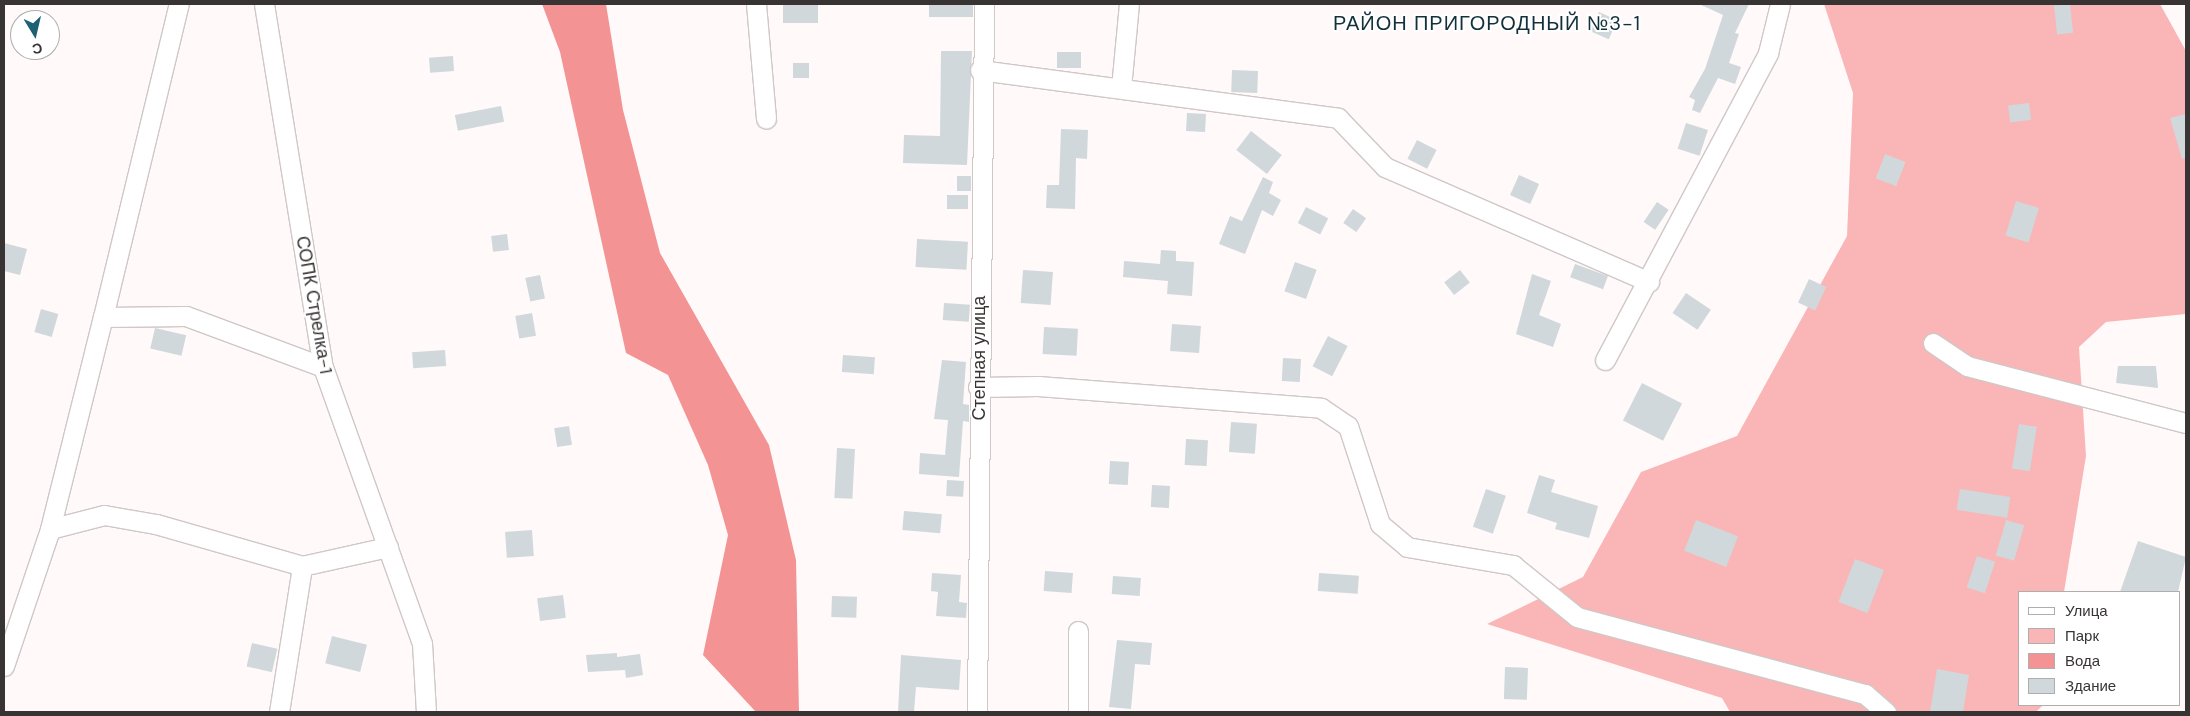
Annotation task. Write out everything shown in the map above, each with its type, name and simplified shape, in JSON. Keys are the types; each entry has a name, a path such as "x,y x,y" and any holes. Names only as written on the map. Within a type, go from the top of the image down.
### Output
{"street":[{"path":"4,666 50,529 179,4"},
{"name":"СОПК Стрелка-1","path":"264,4 323,367 422,644 426,712"},
{"path":"756,4 766,118"},
{"name":"Степная улица","path":"977,712 982,544 978,387 980,70 984,4"},
{"path":"1121,88 1129,4"},
{"path":"1605,360 1649,282 1768,52 1780,4"},
{"path":"980,70 1338,118 1385,167 1649,282"},
{"path":"103,316 186,316 323,367"},
{"path":"1933,343 1967,366 2186,423"},
{"path":"978,387 1038,386 1321,408 1348,426 1380,524 1407,548 1513,565 1577,617 1865,694 1886,712"},
{"path":"50,529 104,515 156,524 302,566 388,547"},
{"path":"279,712 302,566"},
{"path":"1078,631 1078,712"}],"green space":[{"path":"1824,4 2160,4 2186,51 2186,314 2106,322 2079,347 2086,456 2064,591 2018,591 2018,706 2042,706 2036,712 1730,712 1722,698 1487,624 1583,577 1641,472 1737,436 1847,236 1853,93"}],"water":[{"path":"542,4 606,4 623,110 660,253 769,445 796,560 799,712 756,712 703,655 728,535 708,465 668,375 626,353 560,52"}],"building":[{"path":"783,4 818,4 818,23 783,23"},
{"path":"929,4 973,4 973,17 929,17"},
{"path":"1699,4 1749,4 1735,33 1739,34 1729,63 1741,67 1735,84 1718,78 1700,113 1692,110 1695,100 1689,97 1705,69 1723,15"},
{"path":"2070,4 2073,33 2057,35 2054,6"},
{"path":"1599,12 1617,20 1609,39 1590,31"},
{"path":"941,51 972,51 967,165 903,163 904,135 940,136"},
{"path":"1057,52 1081,52 1081,68 1057,68"},
{"path":"453,56 454,71 430,73 429,58"},
{"path":"793,63 809,63 809,78 793,78"},
{"path":"1232,70 1258,71 1257,93 1231,92"},
{"path":"2029,103 2031,120 2010,122 2008,106"},
{"path":"501,106 504,122 458,131 455,115"},
{"path":"1187,113 1206,114 1205,132 1186,131"},
{"path":"2186,114 2186,158 2182,159 2170,118"},
{"path":"1686,123 1708,130 1700,156 1678,149"},
{"path":"1061,129 1088,130 1087,159 1076,158 1075,209 1046,208 1047,185 1059,185"},
{"path":"1251,131 1282,155 1267,174 1236,150"},
{"path":"1417,140 1437,150 1427,169 1407,159"},
{"path":"1885,154 1906,162 1896,186 1876,178"},
{"path":"1519,175 1539,184 1530,204 1510,195"},
{"path":"957,176 971,176 971,191 957,191"},
{"path":"1263,177 1273,182 1269,193 1281,200 1273,216 1262,210 1245,254 1219,244 1230,216 1242,221"},
{"path":"947,195 968,195 968,209 947,209"},
{"path":"2016,201 2039,208 2028,242 2005,235"},
{"path":"1657,202 1669,210 1655,230 1644,222"},
{"path":"1306,207 1328,218 1320,234 1298,223"},
{"path":"1353,209 1366,218 1356,232 1343,223"},
{"path":"507,234 509,250 493,252 491,236"},
{"path":"917,239 968,242 966,270 916,267"},
{"path":"4,243 27,249 20,275 4,271"},
{"path":"1161,250 1176,251 1176,261 1194,262 1192,296 1167,294 1168,281 1123,277 1124,261 1160,264"},
{"path":"1295,262 1317,270 1306,299 1284,291"},
{"path":"1575,264 1608,276 1603,289 1570,277"},
{"path":"1023,270 1053,272 1051,305 1021,303"},
{"path":"1460,270 1470,283 1454,295 1444,282"},
{"path":"1532,274 1551,281 1539,315 1561,324 1553,347 1516,334"},
{"path":"540,275 545,298 530,302 525,278"},
{"path":"1809,279 1826,287 1815,311 1798,303"},
{"path":"1686,293 1711,310 1697,330 1673,313"},
{"path":"944,303 970,305 969,322 943,320"},
{"path":"41,309 58,314 52,337 34,332"},
{"path":"532,313 536,336 519,339 515,316"},
{"path":"1172,324 1201,326 1199,353 1170,351"},
{"path":"1044,327 1078,329 1077,356 1043,354"},
{"path":"155,328 186,335 181,356 150,348"},
{"path":"1328,336 1348,346 1332,376 1313,366"},
{"path":"445,350 446,366 413,368 412,352"},
{"path":"843,355 875,357 874,374 842,372"},
{"path":"1283,358 1301,359 1300,382 1282,381"},
{"path":"942,360 966,362 963,404 969,405 969,422 963,421 959,477 919,474 920,453 945,455 948,420 934,419"},
{"path":"2118,366 2156,366 2158,388 2116,383"},
{"path":"1642,383 1682,403 1663,441 1623,420"},
{"path":"1231,422 1257,424 1255,454 1229,452"},
{"path":"2019,424 2037,427 2030,471 2012,468"},
{"path":"569,426 572,445 557,447 554,428"},
{"path":"1186,439 1208,440 1207,466 1185,465"},
{"path":"837,448 855,449 852,499 834,498"},
{"path":"1110,461 1129,462 1128,485 1109,484"},
{"path":"1539,475 1555,480 1551,492 1598,506 1589,538 1555,529 1557,523 1527,513"},
{"path":"947,480 964,481 963,497 946,496"},
{"path":"1152,485 1170,486 1169,508 1151,507"},
{"path":"1486,489 1506,496 1493,534 1473,527"},
{"path":"1960,489 2010,497 2007,518 1957,510"},
{"path":"904,511 942,514 940,533 902,530"},
{"path":"1696,520 1738,536 1726,567 1684,551"},
{"path":"2006,520 2024,525 2014,561 1996,556"},
{"path":"532,530 534,556 507,558 505,532"},
{"path":"2138,541 2186,557 2178,591 2120,591"},
{"path":"1977,556 1995,562 1985,593 1967,587"},
{"path":"1855,559 1884,570 1867,613 1839,602"},
{"path":"1045,571 1073,573 1072,593 1044,591"},
{"path":"932,573 961,575 959,602 967,603 966,618 936,616 938,592 931,591"},
{"path":"1319,573 1359,576 1358,594 1318,591"},
{"path":"1113,576 1141,578 1140,596 1112,594"},
{"path":"563,595 566,618 540,621 537,598"},
{"path":"832,596 857,597 856,618 831,617"},
{"path":"332,636 367,645 360,672 325,663"},
{"path":"1117,640 1152,643 1150,665 1135,664 1131,709 1109,707"},
{"path":"252,643 277,649 272,672 247,666"},
{"path":"617,653 617,657 640,654 643,675 626,678 625,670 588,672 586,655"},
{"path":"901,655 961,660 959,690 916,687 914,712 898,712"},
{"path":"1505,667 1528,668 1527,700 1504,699"},
{"path":"1937,669 1969,675 1963,712 1930,712"}],"district":[{"name":"РАЙОН ПРИГОРОДНЫЙ №3-1","path":"1487,23"}]}
